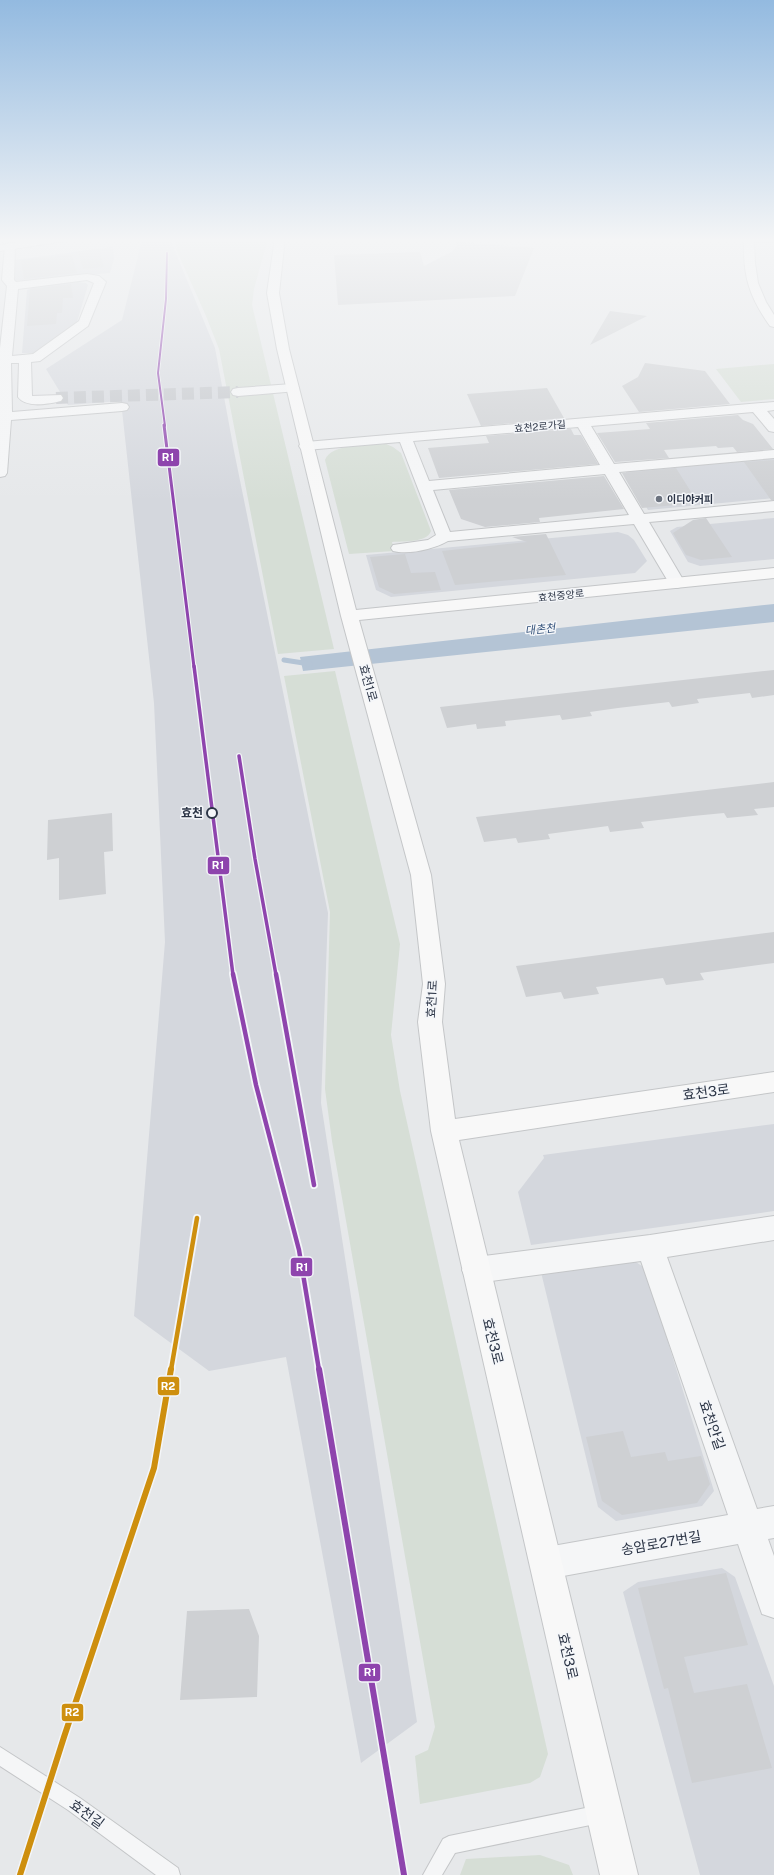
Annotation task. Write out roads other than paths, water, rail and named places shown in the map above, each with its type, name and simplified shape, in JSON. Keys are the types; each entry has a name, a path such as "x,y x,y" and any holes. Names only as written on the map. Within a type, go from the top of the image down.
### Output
{"street":[{"path":"0,473 2,417 9,326"},
{"path":"6,360 36,358 81,326"},
{"name":"효천1로","path":"278,326 306,446 349,616 421,875 434,984 430,1022 444,1131"},
{"path":"25,358 25,397 29,400 56,398"},
{"path":"238,392 292,388"},
{"name":"효천2로가길","path":"306,446 774,406"},
{"path":"2,417 122,408"},
{"path":"757,408 774,428"},
{"path":"582,422 676,583"},
{"path":"405,438 444,537"},
{"path":"424,486 774,454"},
{"path":"399,548 432,544 444,537 774,506"},
{"name":"효천중앙로","path":"349,616 774,573"},
{"name":"효천3로","path":"619,1875 547,1563 444,1131 774,1082"},
{"path":"476,1270 650,1247 774,1228"},
{"name":"효천안길","path":"650,1247 761,1525 774,1602"},
{"name":"송암로27번길","path":"547,1563 761,1525"}],"lane":[{"name":"효천길","path":"0,1756 74,1804 171,1875"},
{"path":"432,1875 449,1845 605,1813"}],"water":[{"path":"774,604 774,622 303,671 300,657"}],"waterway":[{"path":"284,660 310,664"}],"tunnel":[{"path":"56,398 238,392"}],"railway":[{"path":"163,326 158,373 165,426"},
{"path":"164,425 194,667"},
{"path":"194,666 233,975"},
{"path":"233,974 256,1085 299,1250 319,1370"},
{"path":"171,1370 197,1218"},
{"path":"20,1875 64,1737 154,1468 171,1369"},
{"path":"319,1369 386,1774"}],"place":[{"name":"이디야커피","path":"659,499"},
{"name":"효천","path":"212,813"}],"water label":[{"name":"대촌천","path":"540,629"}]}
